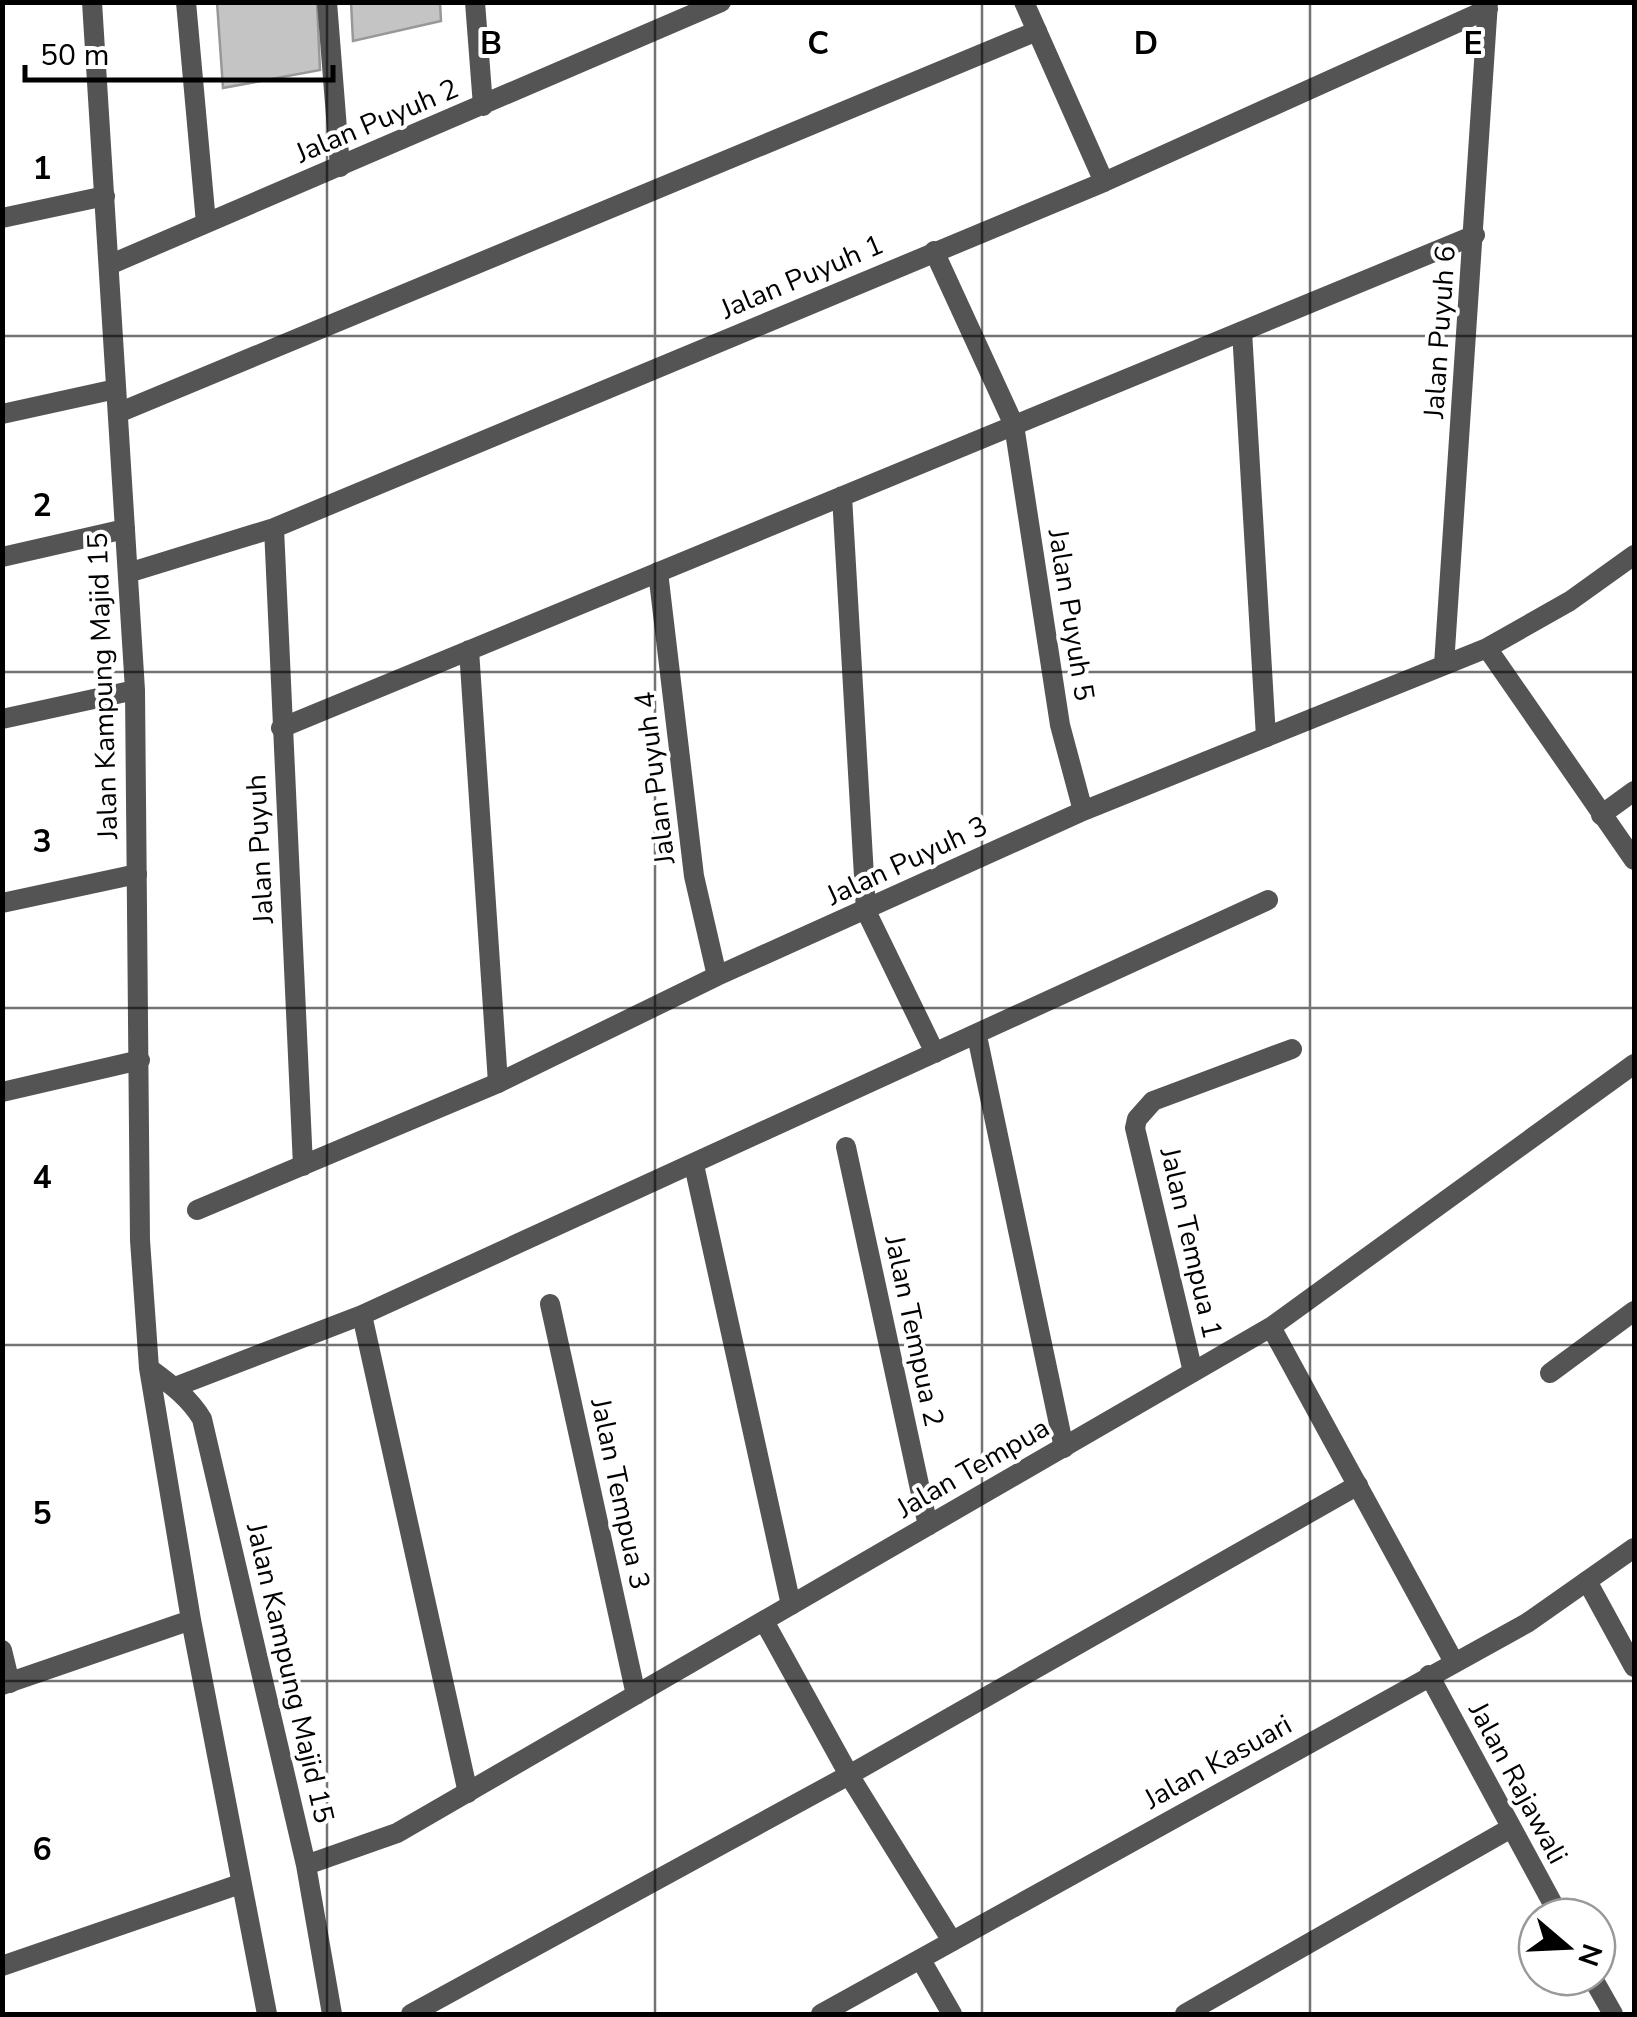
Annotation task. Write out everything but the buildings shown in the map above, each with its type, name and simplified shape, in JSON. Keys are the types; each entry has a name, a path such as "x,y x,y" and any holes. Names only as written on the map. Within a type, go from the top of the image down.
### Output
{"street":[{"name":"Jalan Kampung Majid 15","path":"92,2 135,690 140,1240 148,1368 191,1620 267,2014"},
{"path":"186,2 206,223"},
{"path":"326,2 340,167"},
{"name":"Jalan Puyuh 2","path":"109,264 721,2"},
{"path":"1024,2 1104,182"},
{"path":"475,6 483,106"},
{"name":"Jalan Puyuh 1","path":"128,572 274,528 1104,182 1488,6"},
{"name":"Jalan Puyuh 6","path":"1444,666 1488,6"},
{"path":"118,412 1037,31"},
{"path":"2,218 105,196"},
{"path":"281,728 1474,235"},
{"name":"Jalan Puyuh 5","path":"934,251 1014,426 1060,725 1082,811"},
{"path":"1242,331 1266,737"},
{"path":"2,414 116,389"},
{"path":"842,496 866,911 935,1053"},
{"name":"Jalan Puyuh","path":"274,528 302,1166"},
{"path":"2,557 125,529"},
{"name":"Jalan Puyuh 3","path":"197,1210 498,1082 717,976 1082,811 1487,648 1570,602 1634,555"},
{"name":"Jalan Puyuh 4","path":"658,572 694,876 717,976"},
{"path":"1487,648 1634,860"},
{"path":"469,650 498,1082"},
{"path":"2,719 135,690"},
{"path":"1602,814 1634,791"},
{"path":"2,903 137,874"},
{"path":"175,1386 362,1315 1268,900"},
{"path":"977,1036 1064,1448"},
{"name":"Jalan Tempua 1","path":"1193,1372 1137,1119 1152,1102 1292,1048"},
{"path":"2,1092 140,1060"},
{"name":"Jalan Tempua","path":"306,1864 397,1834 1271,1327 1634,1064"},
{"name":"Jalan Tempua 2","path":"846,1147 928,1526"},
{"path":"694,1165 791,1605"},
{"name":"Jalan Tempua 3","path":"550,1304 636,1696"},
{"path":"1550,1372 1634,1311"},
{"path":"362,1315 468,1793"},
{"path":"1271,1327 1454,1662"},
{"name":"Jalan Kampung Majid 15","path":"148,1368 175,1386 202,1419 306,1864 332,2014"},
{"path":"412,2014 849,1776 1358,1485"},
{"name":"Jalan Kasuari","path":"821,2014 1527,1623 1634,1548"},
{"path":"1587,1581 1634,1667"},
{"path":"2,1650 6,1684 191,1620"},
{"path":"764,1621 849,1776 952,1941"},
{"name":"Jalan Rajawali","path":"1429,1675 1549,1897"},
{"path":"1186,2014 1511,1828"},
{"path":"2,1966 240,1884"},
{"path":"921,1960 952,2014"},
{"path":"1586,2014 1610,2009"}]}
